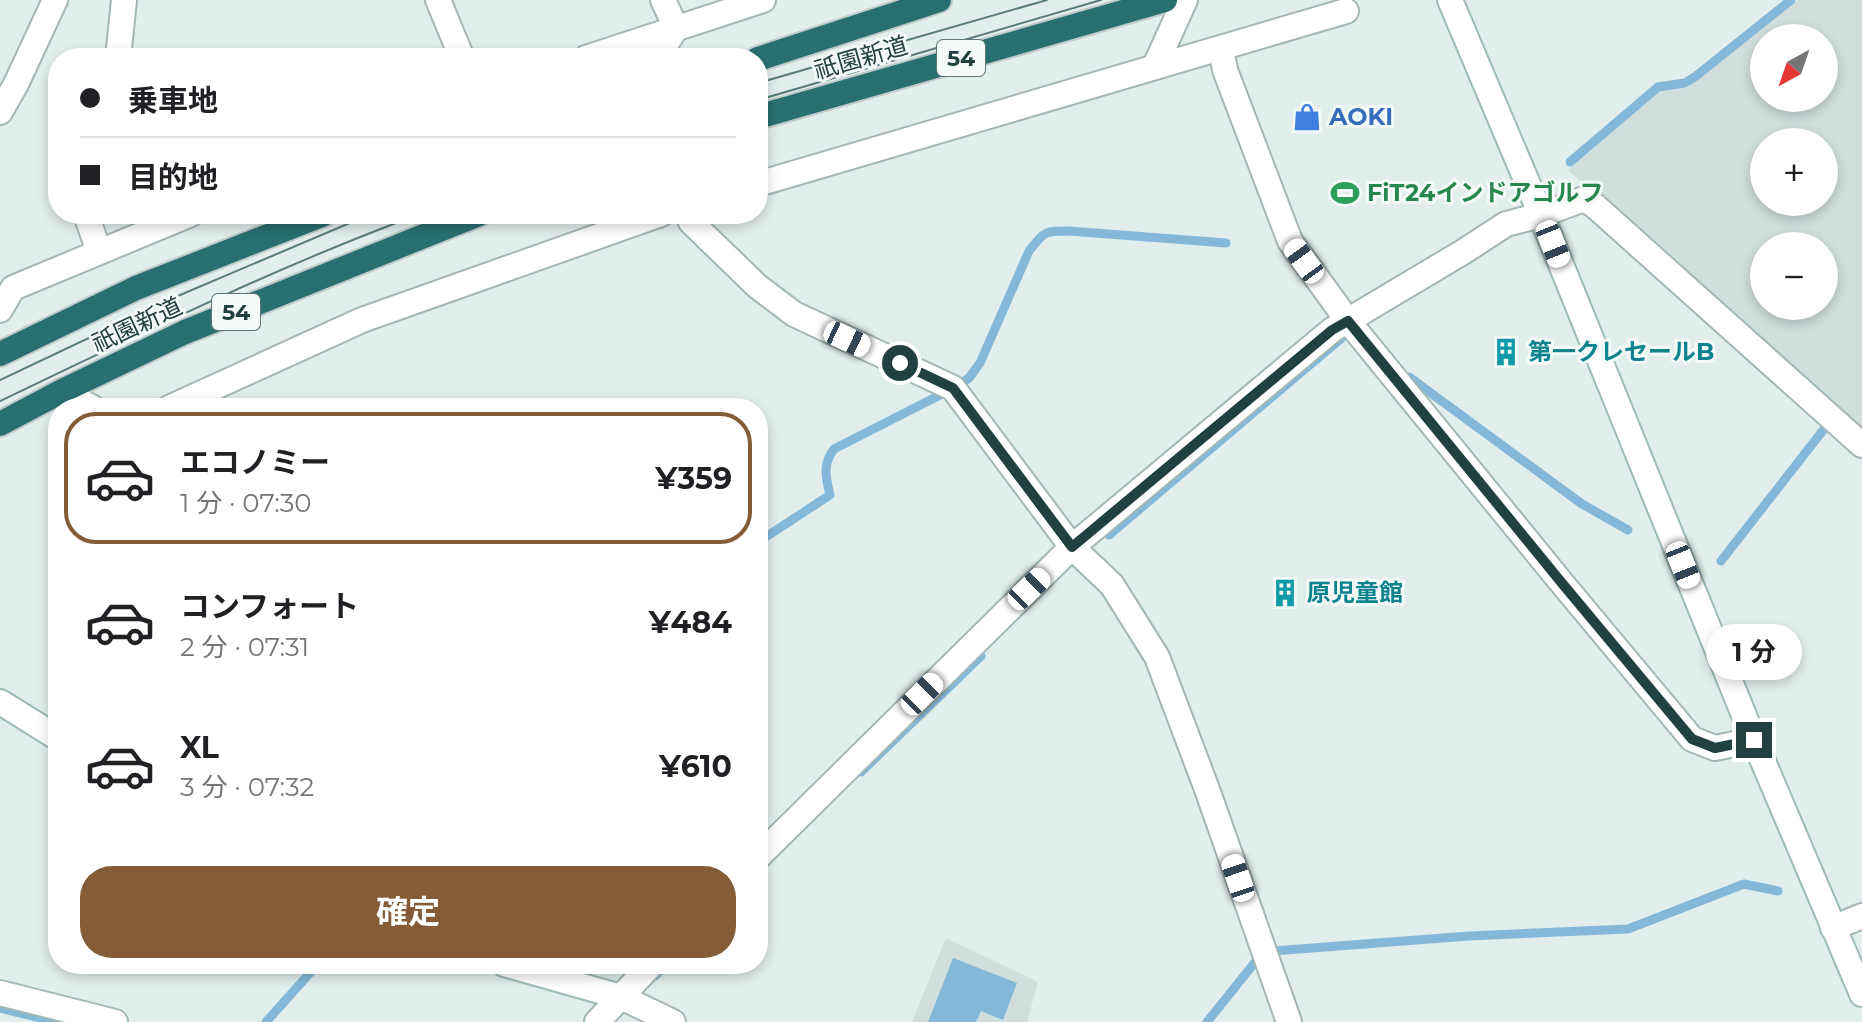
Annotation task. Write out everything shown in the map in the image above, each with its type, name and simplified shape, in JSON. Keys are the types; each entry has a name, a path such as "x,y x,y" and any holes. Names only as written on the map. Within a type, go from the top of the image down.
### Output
{"highway":[{"name":"祇園新道","path":"768,56 939,0"},
{"name":"祇園新道","path":"768,114 1165,0"},
{"name":"祇園新道","path":"0,354 136,288 299,224"},
{"name":"祇園新道","path":"49,398 185,332 454,224"},
{"name":"祇園新道","path":"0,424 48,398"}],"street":[{"path":"0,112 55,0"},
{"path":"119,48 124,0"},
{"path":"438,0 458,48"},
{"path":"663,0 676,28"},
{"path":"616,48 763,0"},
{"path":"1155,66 1185,0"},
{"path":"1450,0 1541,215 1754,740 1862,994"},
{"path":"768,181 1346,11"},
{"path":"663,48 676,28"},
{"path":"1221,49 1225,70 1290,241 1348,321 1692,739 1715,748 1754,740"},
{"path":"768,847 1072,547 1321,340 1506,224 1584,199 1862,445"},
{"path":"89,224 99,252"},
{"path":"0,310 13,288 167,224"},
{"path":"191,398 362,320 629,224"},
{"path":"693,224 757,286 794,314 953,388 1072,547 1112,585 1157,657 1289,1022"},
{"path":"62,391 75,398"},
{"path":"0,702 48,732"},
{"path":"1833,928 1862,916"},
{"path":"539,974 621,997 673,1022"},
{"path":"597,1022 643,974"},
{"path":"0,993 115,1022"}],"shaded area":[{"path":"1798,0 1862,0 1862,433 1568,170 1660,91 1688,87 1750,38 1750,112 1838,112 1838,24 1768,24"},
{"path":"946,938 1038,982 1027,1022 912,1022"}],"water":[{"path":"953,958 1017,983 1003,1020 981,1011 976,1022 928,1022"}],"waterway":[{"path":"1570,162 1658,87 1685,83 1696,76 1791,0"},
{"path":"959,385 969,378 980,363 1029,251 1046,234 1069,231 1226,243"},
{"path":"1109,535 1344,336"},
{"path":"1409,377 1582,504 1628,530"},
{"path":"768,535 830,495 826,466 834,449 944,393"},
{"path":"1721,561 1828,424"},
{"path":"861,772 981,656"},
{"path":"1273,951 1469,936 1628,929 1744,884 1778,891"},
{"path":"1207,1022 1256,961"},
{"path":"266,1022 309,974"},
{"path":"0,1008 56,1022"}],"tram line":[{"path":"768,80 1047,0"},
{"path":"768,97 1101,0"},
{"path":"0,380 173,298 347,224"},
{"path":"0,401 260,279 394,224"}],"place":[{"name":"AOKI","path":"1307,117"},
{"name":"FiT24インドアゴルフ","path":"1345,193"},
{"name":"第一クレセールB","path":"1506,352"},
{"name":"原児童館","path":"1285,593"}],"route":[{"path":"900,363 953,388 1072,547 1332,330 1348,321 1692,739 1715,748 1754,740"}]}
